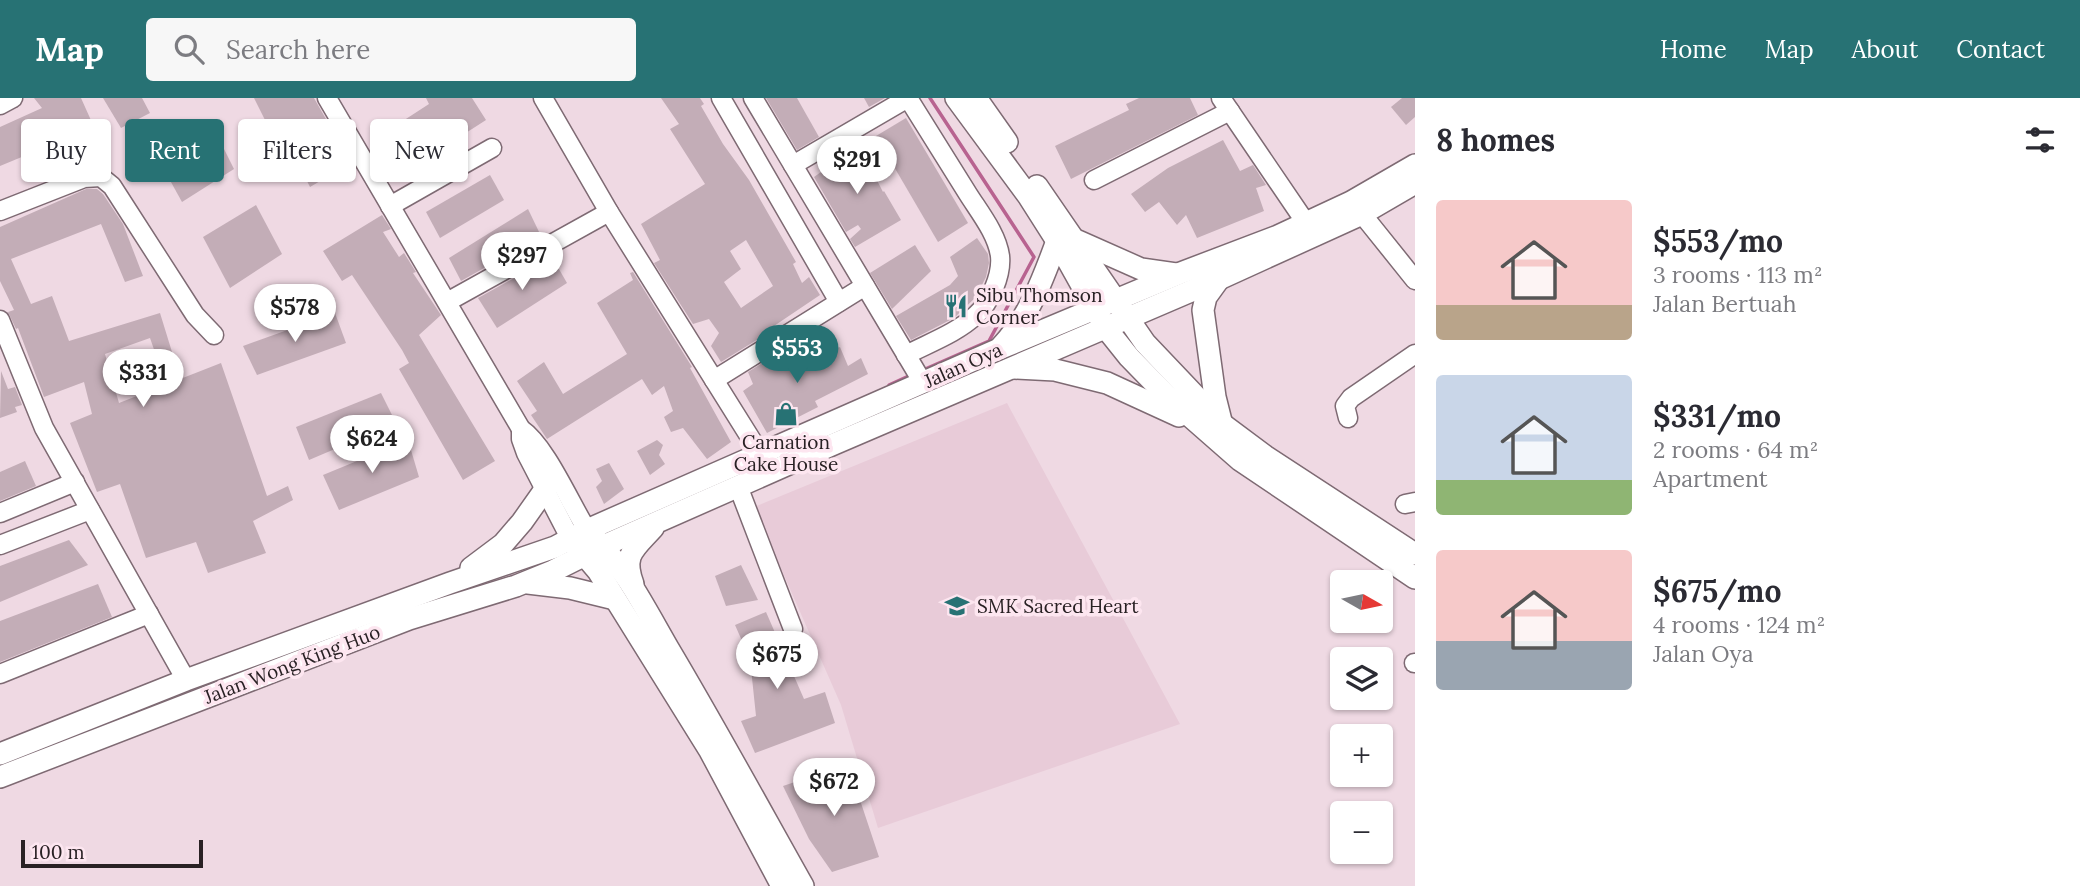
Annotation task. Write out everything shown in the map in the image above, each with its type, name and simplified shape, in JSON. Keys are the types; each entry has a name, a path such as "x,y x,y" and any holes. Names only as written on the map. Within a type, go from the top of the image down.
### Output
{"main road":[{"path":"956,98 1029,197 1067,241 1140,269 1178,274"},
{"path":"976,98 1067,241 1110,314 1129,357 1211,425 1240,460 1415,578"},
{"name":"Jalan Oya","path":"1110,314 1178,274 1306,223 1351,202 1415,164"},
{"name":"Jalan Oya","path":"594,551 738,486 1004,358 1110,314 1219,279 1363,214 1415,183"},
{"path":"1067,241 1015,332 1004,358 1107,383 1211,425 1265,456 1415,554"},
{"path":"1211,425 1215,397 1203,310 1206,297 1219,279"},
{"name":"Jalan Oya","path":"579,534 761,455 915,370 1004,358"},
{"path":"450,583 503,544 523,522 546,488"},
{"path":"659,522 628,559 628,573 637,596 723,741 803,886"},
{"path":"579,534 637,596"},
{"name":"Jalan Wong King Huo","path":"0,754 186,680 555,547 579,534"},
{"path":"594,551 615,599 710,751 782,886"},
{"name":"Jalan Wong King Huo","path":"0,777 409,619 524,583 594,551"},
{"path":"524,583 570,587 615,599"}],"street":[{"path":"0,105 13,98"},
{"path":"327,98 521,429 542,452 579,534"},
{"path":"543,98 609,212 761,455"},
{"path":"721,98 839,302"},
{"path":"738,127 757,105 915,370 978,314 997,280 1000,257 995,240 983,218 908,98 793,165"},
{"path":"1094,180 1226,104 1306,223"},
{"path":"390,206 492,148"},
{"path":"0,211 84,178 101,177 112,186 195,315 214,335"},
{"path":"447,302 609,212"},
{"path":"1363,214 1415,280"},
{"path":"714,380 865,286"},
{"path":"0,320 44,428 186,680"},
{"path":"1348,418 1345,406 1351,398 1415,354"},
{"path":"521,429 523,446 546,488 579,534"},
{"path":"0,513 75,482"},
{"path":"738,486 793,629"},
{"path":"0,545 90,510"},
{"path":"0,674 149,614"}],"shaded area":[{"name":"SMK Sacred Heart","path":"1007,403 1180,724 878,828 841,705 754,507"}],"building":[{"path":"34,98 81,98 90,119 21,119 21,157 0,166 0,127 42,108"},
{"path":"103,98 142,98 150,113 138,119 125,119 125,126 121,128"},
{"path":"254,98 314,98 326,119 264,119"},
{"path":"426,98 472,98 486,120 468,132 468,119 406,119 429,104"},
{"path":"661,98 700,98 704,104 701,106 723,144 749,180 796,262 793,264 802,283 809,277 820,295 774,326 776,328 721,362 711,346 719,333 709,319 693,324 654,263 660,260 641,224 705,184 670,129 679,124","holes":["746,240 773,286 741,308 724,282 741,269 730,251"]},
{"path":"766,98 797,98 819,137 797,150"},
{"path":"864,98 885,98 869,107"},
{"path":"1139,98 1190,98 1198,115 1071,179 1055,146 1129,110 1126,104"},
{"path":"1402,98 1415,98 1415,117 1406,125 1391,107"},
{"path":"906,118 968,223 938,242 876,136"},
{"path":"1223,140 1240,171 1253,165 1266,185 1256,188 1264,211 1197,238 1186,215 1177,225 1159,202 1145,212 1131,194 1168,168"},
{"path":"859,145 901,220 855,247 850,239 861,229 858,225 846,232 814,177"},
{"path":"224,149 234,169 224,175"},
{"path":"490,175 504,200 440,238 426,212"},
{"path":"171,182 214,182 182,202"},
{"path":"86,189 97,189 103,194 123,224 143,276 125,282 101,224 11,259 31,304 52,296 69,341 160,313 172,352 157,358 150,338 105,354 119,403 221,363 267,496 288,486 293,500 253,521 266,553 208,573 196,542 146,558 120,484 97,492 70,423 92,414 84,382 44,397 18,328 16,329 8,312 14,310 0,281 0,227"},
{"path":"256,205 282,254 230,288 203,237"},
{"path":"528,209 541,236 461,281 449,258"},
{"path":"382,215 391,229 383,232 399,257 404,253 416,272 413,273 441,315 419,335 495,461 463,480 399,369 409,363 402,350 352,275 342,281 323,251"},
{"path":"977,238 988,254 989,263 986,277 976,297 954,318 911,340 896,316 950,285 958,276 950,257"},
{"path":"915,245 931,271 892,309 870,273"},
{"path":"552,257 567,283 497,328 478,298"},
{"path":"633,272 692,367 690,368 731,442 707,459 683,428 671,432 664,417 673,411 664,386 652,395 642,379 547,439 531,415 537,411 517,381 544,362 563,394 627,354 597,303 633,280 630,273"},
{"path":"335,313 346,343 257,375 243,346"},
{"path":"840,347 848,366 861,358 868,374 815,401 818,407 767,433 743,391 753,384 748,372 785,349 794,365"},
{"path":"1,371 8,389 15,387 22,405 15,407 17,412 0,418"},
{"path":"381,393 396,423 309,460 296,427"},
{"path":"408,440 419,477 339,510 323,475"},
{"path":"657,440 663,445 659,455 665,464 650,475 637,451"},
{"path":"25,461 36,486 0,501 0,472"},
{"path":"609,463 624,489 604,504 596,487 602,481 596,469"},
{"path":"69,540 88,565 0,602 0,566"},
{"path":"741,565 758,600 726,606 715,576"},
{"path":"98,584 112,617 0,662 0,621"},
{"path":"766,612 804,699 825,692 835,723 755,753 741,721 756,716 750,659 735,625"},
{"path":"848,764 879,857 832,872 809,839 783,786"}],"waterway":[{"path":"923,370 989,341 1034,257 930,98"},
{"path":"889,385 913,374"}],"place":[{"name":"Sibu Thomson Corner","path":"956,306"},
{"name":"Carnation Cake House","path":"786,414"},
{"name":"SMK Sacred Heart","path":"957,606"}]}
